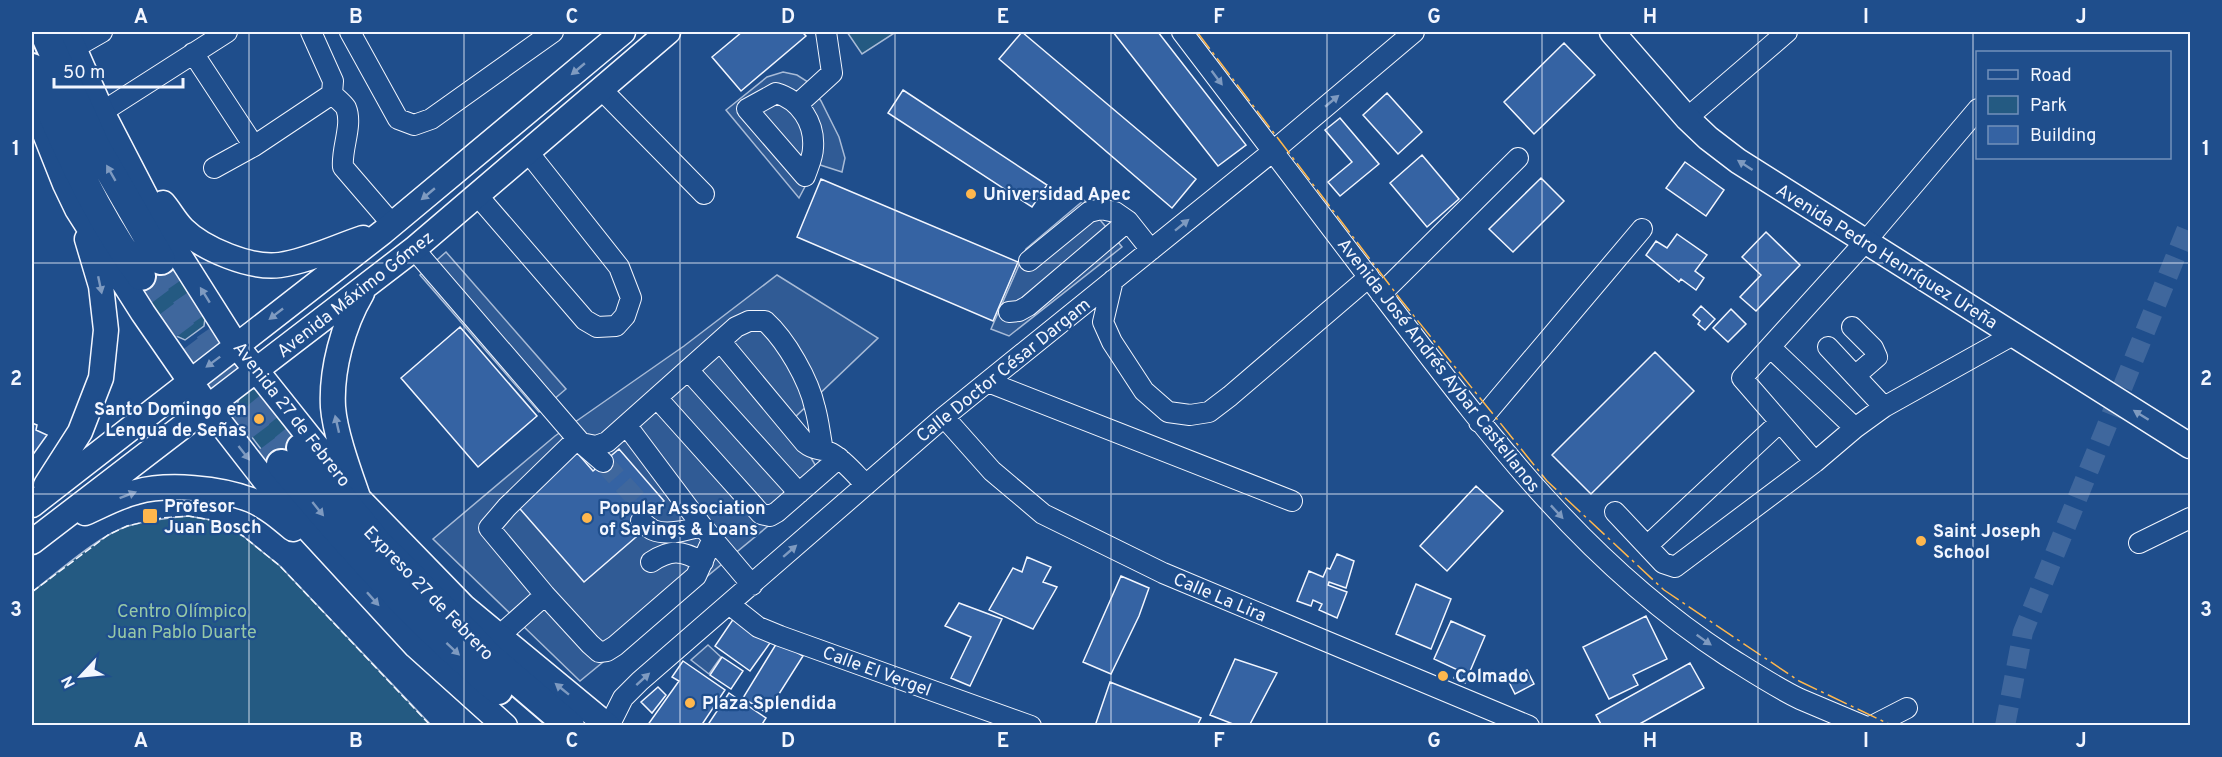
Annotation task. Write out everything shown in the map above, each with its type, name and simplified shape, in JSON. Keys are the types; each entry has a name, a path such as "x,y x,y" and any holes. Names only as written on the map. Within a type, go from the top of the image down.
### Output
{"highway":[{"path":"32,68 68,149 127,257 151,268 44,32"},
{"name":"Expreso 27 de Febrero","path":"542,726 484,678 434,632 333,527 291,456 494,661 570,726"}],"main road":[{"name":"Avenida Máximo Gómez","path":"33,504 387,228 623,32"},
{"name":"Avenida Máximo Gómez","path":"32,542 414,249 668,32"},
{"name":"Avenida Pedro Henríquez Ureña","path":"1612,32 1687,118 1738,161 2190,446"},
{"name":"Avenida 27 de Febrero","path":"70,40 102,112 162,228 236,345 359,501 464,607 608,726"},
{"path":"32,101 64,184 77,208 143,313 208,407 274,492 416,646 505,726"},
{"path":"122,150 183,230 210,248 250,263 277,265 296,261 387,228"},
{"path":"33,504 80,432 101,378 106,330 101,286 77,208"},
{"path":"359,501 333,408 338,351 354,305 365,287"},
{"path":"55,525 135,492 165,487 221,493 250,500 273,513 351,575"}],"street":[{"path":"70,40 102,32"},
{"path":"102,112 227,32"},
{"path":"311,32 333,81 332,94 346,108 348,124 343,151 343,167 387,228"},
{"path":"350,32 398,119 414,125 431,119 553,32"},
{"path":"798,104 832,73 826,32"},
{"name":"Avenida José Andrés Aybar Castellanos","path":"1182,32 1479,422 1556,512 1606,562 1657,605 1705,641 1799,698 1864,726"},
{"name":"Calle Doctor César Dargam","path":"608,726 623,698 944,417 1272,152 1414,32"},
{"path":"1687,118 1787,32"},
{"path":"193,53 254,146"},
{"path":"601,89 704,194"},
{"path":"214,168 254,146 332,94"},
{"path":"1815,462 1742,378 1864,242 1976,110"},
{"path":"477,195 585,320 597,327 616,326 629,309 631,298 619,267 528,152"},
{"path":"1382,294 1518,158"},
{"path":"1029,261 1089,212 1101,209 1115,212 1128,221 1151,250"},
{"path":"1009,312 1028,306 1128,221"},
{"path":"1479,422 1642,229"},
{"path":"414,249 579,441 603,462"},
{"path":"1113,280 1103,321 1112,342 1144,391 1168,412 1190,415 1209,412 1230,396 1369,277"},
{"path":"579,441 596,446 607,442 736,327 749,321 765,321 775,330 799,368 831,454"},
{"path":"1852,327 1873,348 1877,357 1856,376"},
{"path":"1615,512 1663,563 1675,567 1884,407 2013,335"},
{"path":"721,342 805,443 813,450 831,454 866,485"},
{"path":"1770,347 1855,428"},
{"path":"1828,347 1884,407"},
{"path":"688,370 799,492"},
{"path":"988,382 1292,501"},
{"path":"657,398 761,514 770,516 777,512 799,492 831,454"},
{"name":"Calle La Lira","path":"944,417 992,471 1042,514 1163,573 1528,726"},
{"path":"1647,546 1780,422"},
{"path":"627,426 703,527 752,585"},
{"path":"579,441 507,507 489,528 545,595 599,652 608,651 679,593 696,576 703,561 703,527"},
{"path":"646,518 654,531 682,531 703,527"},
{"path":"2139,543 2190,518"},
{"path":"651,562 665,553 676,552 688,554 703,561"},
{"path":"498,636 545,595"},
{"name":"Calle El Vergel","path":"729,604 758,627 780,636 1031,726"},
{"path":"1872,726 1907,708"}],"green space":[{"path":"847,32 896,32 862,54"},
{"path":"169,259 206,310 204,326 185,340 167,332 135,284"},
{"path":"263,387 307,442 274,466 234,414 238,401 245,391"},
{"name":"Centro Olímpico Juan Pablo Duarte","path":"188,516 217,521 243,536 280,566 431,725 32,725 32,592 104,537 143,522"}],"shaded area":[{"path":"783,72 797,75 808,82 821,101 839,137 845,158 842,172 817,164 799,198 726,110 767,77"},
{"path":"1084,200 1122,247 1009,336 991,329 1026,249"},
{"path":"446,252 566,389 539,412 420,275"},
{"path":"777,275 878,338 790,422 824,480 580,681 433,539 555,436 684,346"},
{"path":"708,645 721,657 709,674 691,660"}],"building":[{"path":"742,32 802,32 806,36 741,91 712,57"},
{"path":"1022,32 1196,179 1172,208 999,59"},
{"path":"1113,32 1158,32 1246,145 1218,166"},
{"path":"1564,43 1595,75 1534,134 1504,102"},
{"path":"903,90 1047,185 1032,207 888,113"},
{"path":"1387,93 1422,132 1398,154 1363,115"},
{"path":"1340,118 1379,164 1340,196 1328,182 1352,162 1325,130"},
{"path":"1422,155 1459,199 1427,227 1390,183"},
{"path":"1685,162 1724,190 1706,216 1666,188"},
{"path":"1541,178 1564,201 1513,252 1489,229"},
{"path":"821,179 1018,262 993,321 797,237"},
{"path":"1766,232 1800,265 1756,311 1740,297 1761,275 1742,257"},
{"path":"1677,234 1707,255 1695,271 1704,278 1696,290 1681,279 1679,282 1646,255 1656,241 1667,248"},
{"path":"1701,306 1715,319 1705,330 1693,315"},
{"path":"1731,309 1746,324 1728,342 1713,328"},
{"path":"460,327 537,416 478,467 401,378"},
{"path":"1655,352 1694,391 1591,494 1552,455"},
{"path":"32,423 37,425 36,430 47,435 32,456"},
{"name":"Popular Association of Savings & Loans","path":"572,447 593,471 619,449 664,501 637,525 643,531 584,582 514,502"},
{"path":"1476,486 1503,511 1447,571 1420,546"},
{"path":"1337,554 1354,561 1346,588 1329,582 1328,585 1347,592 1337,618 1319,610 1322,604 1313,600 1311,606 1297,601 1309,571 1323,577 1327,568 1330,569"},
{"path":"1027,557 1051,567 1043,582 1057,587 1033,629 989,610 1013,568 1022,572"},
{"path":"1121,576 1149,588 1139,616 1111,674 1083,662"},
{"path":"1416,584 1451,599 1431,649 1396,634"},
{"path":"959,603 1002,619 970,686 951,678 971,637 945,626"},
{"path":"1646,616 1667,659 1633,675 1638,685 1609,699 1583,647"},
{"path":"734,618 770,643 750,671 715,646"},
{"path":"1451,621 1485,636 1465,683 1454,678 1458,670 1434,659"},
{"path":"778,641 803,656 767,713 743,698"},
{"path":"722,657 743,671 731,689 710,675"},
{"path":"1235,659 1277,673 1249,726 1238,726 1210,715"},
{"name":"Plaza Splendida","path":"683,661 725,690 701,726 647,726 679,681 672,677"},
{"path":"1690,663 1704,688 1636,726 1602,726 1596,715"},
{"path":"1527,670 1534,684 1515,694 1508,680"},
{"path":"1110,682 1201,718 1197,726 1095,726"},
{"name":"Plaza Splendida","path":"658,687 666,695 652,713 641,702"},
{"path":"729,693 766,718 761,726 707,726"}],"tunnel":[{"path":"2005,726 2023,632 2190,221"},
{"path":"161,260 219,345 301,448"},
{"path":"141,276 281,464"},
{"path":"603,462 650,514"}],"fence":[{"path":"32,592 108,535 127,526 162,518 188,516 217,521 243,536 280,566 431,726"}],"power":[{"path":"1197,32 1401,300 1547,481 1664,590 1799,681 1893,726"}],"place":[{"name":"Universidad Apec","path":"971,194"},
{"name":"Santo Domingo en Lengua de Señas","path":"259,419"},
{"name":"Profesor Juan Bosch","path":"150,516"},
{"name":"Popular Association of Savings & Loans","path":"587,518"},
{"name":"Saint Joseph School","path":"1921,541"},
{"name":"Colmado","path":"1443,676"},
{"name":"Plaza Splendida","path":"690,703"}]}
